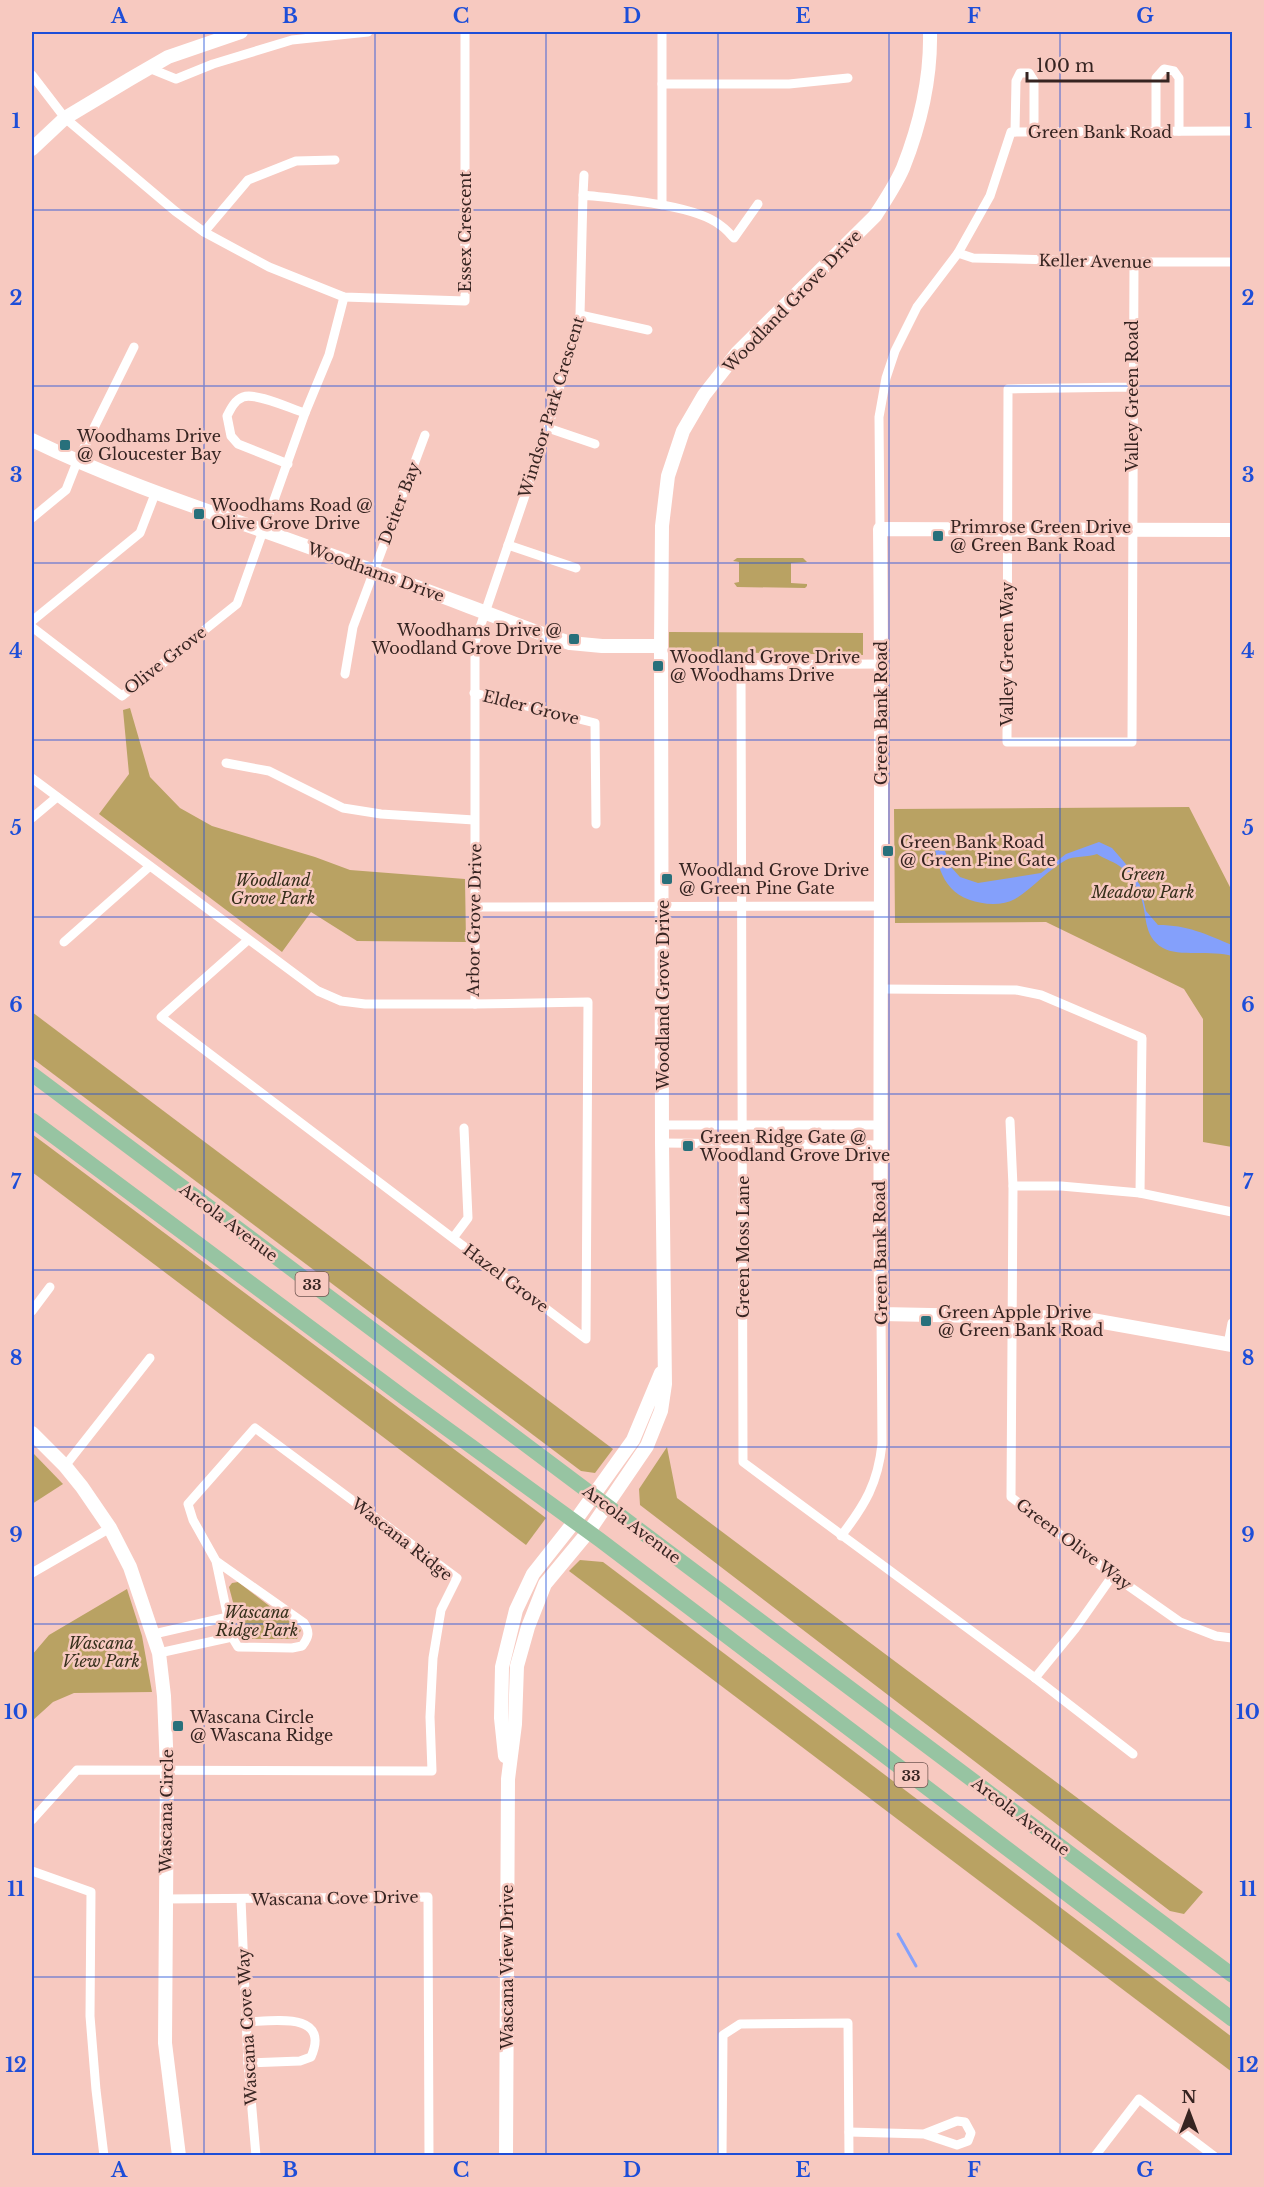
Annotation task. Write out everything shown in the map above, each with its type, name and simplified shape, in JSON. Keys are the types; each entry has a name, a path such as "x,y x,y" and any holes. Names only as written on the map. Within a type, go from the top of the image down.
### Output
{"main road":[{"name":"Arcola Avenue","path":"32,1074 1233,1975"},
{"name":"Arcola Avenue","path":"32,1120 406,1399 589,1531 1233,2019"}],"street":[{"path":"32,149 65,118 149,68 177,54 241,32"},
{"path":"149,68 176,79 231,58 292,40 368,32"},
{"name":"Essex Crescent","path":"32,75 65,118 175,211 204,232 268,267 344,297 465,301 465,32"},
{"path":"662,32 662,205"},
{"name":"Woodland Grove Drive","path":"607,1504 647,1446 662,1412 665,1384 661,646 662,526 668,476 683,431 704,394 737,353 880,209 903,168 923,100 930,51 930,32"},
{"path":"1156,132 1156,78 1164,69 1174,71 1179,78 1179,131"},
{"path":"1015,132 1016,81 1020,73 1029,73 1034,81 1034,132"},
{"path":"662,84 789,84 848,78"},
{"name":"Green Bank Road","path":"841,1536 871,1493 880,1462 882,1444 879,1145 881,906 879,417 886,378 895,351 917,307 958,253 990,196 1011,132 1233,131"},
{"path":"204,232 248,180 296,161 334,160"},
{"name":"Windsor Park Crescent","path":"485,613 548,428 580,315 584,175"},
{"path":"583,195 662,205 705,217 720,225 734,238 758,204"},
{"name":"Keller Avenue","path":"958,253 973,258 1233,262"},
{"name":"Valley Green Road","path":"1132,529 1134,262"},
{"path":"264,531 305,413 329,355 344,297"},
{"path":"580,315 648,330"},
{"path":"32,518 66,490 77,462 134,347"},
{"name":"Valley Green Way","path":"1132,387 1008,389 1007,742 1132,741 1132,529"},
{"path":"288,464 238,444 231,436 228,416 238,400 244,396 254,396 305,413"},
{"path":"548,428 595,444"},
{"name":"Deiter Bay","path":"345,674 353,627 425,435"},
{"name":"Woodhams Drive","path":"32,440 77,462 155,494 264,531 570,643 602,646 661,646"},
{"path":"32,621 140,533 155,494"},
{"path":"879,529 1233,530"},
{"name":"Olive Grove","path":"32,627 122,696 237,604 264,531"},
{"path":"508,545 576,568"},
{"name":"Arbor Grove Drive","path":"32,778 318,991 341,1001 365,1004 475,1004 475,642 485,613"},
{"name":"Green Moss Lane","path":"880,664 741,665 743,1462 1035,1678 1133,1754"},
{"name":"Elder Grove","path":"474,693 596,723 596,824"},
{"path":"226,763 269,771 343,808 381,814 474,820"},
{"path":"32,818 57,797"},
{"path":"64,942 149,867"},
{"path":"475,907 881,906"},
{"name":"Hazel Grove","path":"248,940 161,1017 586,1339 588,1002 475,1004"},
{"path":"881,989 1016,990 1041,995 1142,1038 1140,1193"},
{"path":"1010,1121 1013,1186 1011,1316"},
{"path":"662,1125 880,1125"},
{"path":"453,1238 468,1218 464,1128"},
{"path":"662,1143 879,1145"},
{"path":"1013,1186 1061,1186 1140,1193 1233,1212"},
{"path":"32,1311 50,1287"},
{"path":"881,1314 1081,1318 1231,1344 1233,1323"},
{"name":"Green Olive Way","path":"1011,1316 1011,1497 1180,1623 1216,1636 1233,1638"},
{"path":"65,1466 150,1358"},
{"name":"Woodland Grove Drive","path":"593,1495 633,1440 665,1364"},
{"name":"Wascana Ridge","path":"167,1770 432,1771 430,1716 433,1659 441,1610 457,1578 255,1428 188,1504 193,1520 216,1561 232,1637 238,1647 292,1648 302,1646 307,1639 308,1630 304,1623 216,1561"},
{"name":"Wascana Circle","path":"32,1433 65,1466 110,1528 130,1567 159,1653 164,1696 167,1770 165,2043 179,2156"},
{"name":"Wascana View Drive","path":"508,1779 501,1718 502,1666 516,1610 532,1574 593,1495"},
{"name":"Wascana View Drive","path":"506,2156 508,1779 518,1666 528,1627 545,1584 589,1531 607,1504"},
{"path":"32,1573 110,1528"},
{"path":"1035,1678 1075,1629 1113,1575"},
{"path":"154,1634 228,1617"},
{"path":"159,1653 232,1637"},
{"path":"32,1820 77,1770 167,1770"},
{"path":"32,1871 91,1892 90,2016 104,2156"},
{"name":"Wascana Cove Drive","path":"165,1899 428,1898 429,2156"},
{"name":"Wascana Cove Way","path":"241,1899 248,2063 256,2156"},
{"path":"246,2022 298,2021 309,2026 315,2036 315,2048 310,2057 300,2061 248,2063"},
{"path":"722,2156 723,2035 740,2024 848,2023 849,2156"},
{"path":"1095,2156 1139,2099 1214,2156"},
{"path":"849,2132 924,2134 961,2145 968,2141 971,2133 965,2122 957,2121 924,2134"}],"green space":[{"path":"737,558 803,558 807,562 791,563 791,583 807,584 807,586 805,588 737,587 734,583 739,582 739,562 733,561"},
{"path":"669,632 863,633 863,655 669,651"},
{"name":"Woodland Grove Park","path":"130,708 150,777 180,808 212,826 350,870 465,879 466,942 357,941 311,912 282,952 99,814 129,774 123,710"},
{"name":"Green Meadow Park","path":"1189,807 1232,891 1232,1147 1203,1142 1203,1019 1184,989 1046,922 895,923 894,809"},
{"path":"32,1012 613,1449 595,1473 581,1471 32,1058"},
{"path":"32,1134 546,1518 526,1545 32,1172"},
{"path":"667,1447 677,1498 1203,1892 1184,1914 1170,1911 640,1505 639,1489"},
{"path":"32,1452 63,1484 32,1504"},
{"path":"580,1560 603,1562 1232,2037 1232,2072 569,1571"},
{"name":"Wascana Ridge Park","path":"238,1582 301,1630 297,1639 247,1639 242,1636 229,1587 232,1583"},
{"name":"Wascana View Park","path":"127,1589 142,1636 152,1692 74,1693 53,1702 32,1721 32,1655 49,1635"}],"water":[{"path":"1099,842 1112,848 1125,863 1140,885 1146,911 1158,925 1187,928 1232,945 1232,956 1169,951 1156,943 1149,931 1139,892 1132,880 1119,866 1097,854 1069,859 1053,868 1015,899 990,904 972,901 951,888 942,875 935,850 945,851 951,867 960,877 978,883 1041,873 1066,854"}],"waterway":[{"path":"898,1934 916,1966"}],"place":[{"name":"Woodhams Drive @ Gloucester Bay","path":"65,445"},
{"name":"Woodhams Road @ Olive Grove Drive","path":"199,514"},
{"name":"Primrose Green Drive @ Green Bank Road","path":"938,536"},
{"name":"Woodhams Drive @ Woodland Grove Drive","path":"574,639"},
{"name":"Woodland Grove Drive @ Woodhams Drive","path":"658,666"},
{"name":"Green Bank Road @ Green Pine Gate","path":"888,851"},
{"name":"Woodland Grove Drive @ Green Pine Gate","path":"667,879"},
{"name":"Green Ridge Gate @ Woodland Grove Drive","path":"688,1146"},
{"name":"Green Apple Drive @ Green Bank Road","path":"926,1321"},
{"name":"Wascana Circle @ Wascana Ridge","path":"178,1726"}]}
